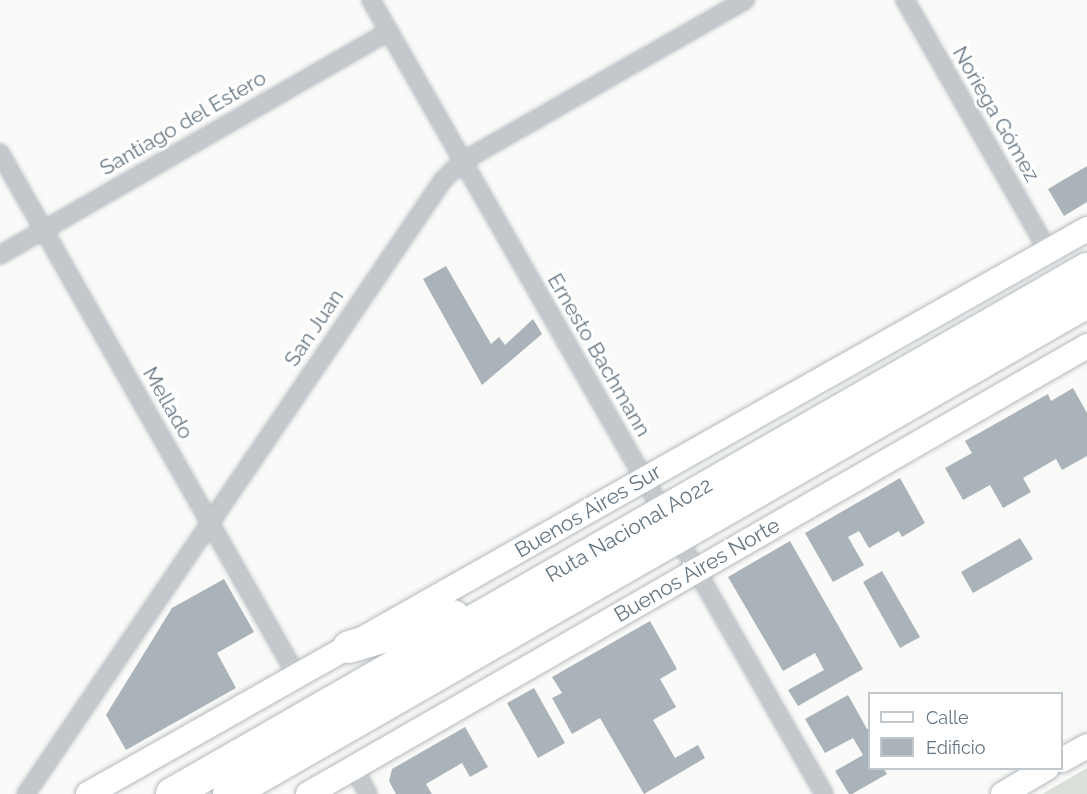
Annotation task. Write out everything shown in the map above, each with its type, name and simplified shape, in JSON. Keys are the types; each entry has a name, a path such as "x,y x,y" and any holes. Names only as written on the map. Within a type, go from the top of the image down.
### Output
{"highway":[{"name":"Ruta Nacional A022","path":"229,794 1087,269"},
{"name":"Ruta Nacional A022","path":"171,794 501,603 670,523 1087,302"},
{"path":"349,647 501,603"}],"main road":[{"name":"Buenos Aires Sur","path":"88,794 1087,229"},
{"name":"Buenos Aires Norte","path":"308,794 1087,346"},
{"path":"1063,759 1087,746"},
{"path":"1003,794 1044,770"}],"street":[{"name":"Ernesto Bachmann","path":"371,0 824,794"},
{"name":"San Juan","path":"26,794 432,195 463,161 745,0"},
{"name":"Noriega Gómez","path":"905,0 1048,250"},
{"name":"Santiago del Estero","path":"0,255 389,32"},
{"name":"Mellado","path":"0,153 297,676"},
{"path":"353,767 368,794"}],"shaded area":[{"path":"1087,768 1087,794 1042,794"}],"building":[{"path":"1087,166 1087,202 1064,216 1048,189"},
{"path":"446,266 491,344 499,337 505,345 533,319 542,334 482,385 423,279"},
{"path":"1073,388 1087,413 1087,456 1062,470 1056,459 1023,478 1031,492 1003,508 990,485 963,500 945,468 972,453 965,441 1048,394 1051,401"},
{"path":"900,478 925,523 902,537 899,531 869,548 859,531 848,537 864,565 833,582 805,533"},
{"path":"1020,538 1033,559 973,593 961,572"},
{"path":"790,541 863,669 798,706 788,690 824,670 815,653 783,671 728,577"},
{"path":"882,571 920,637 900,648 863,582"},
{"path":"224,579 254,632 217,653 236,688 126,750 106,715 172,608"},
{"path":"650,621 677,669 660,679 676,707 653,720 675,758 698,745 705,758 644,794 600,718 572,734 552,698 562,693 552,677"},
{"path":"534,688 565,743 538,758 507,703"},
{"path":"848,695 868,729 868,770 884,770 887,774 849,794 835,771 863,755 853,738 825,753 805,719"},
{"path":"465,727 488,767 470,777 462,763 426,784 432,794 396,794 389,781 392,769"}]}
